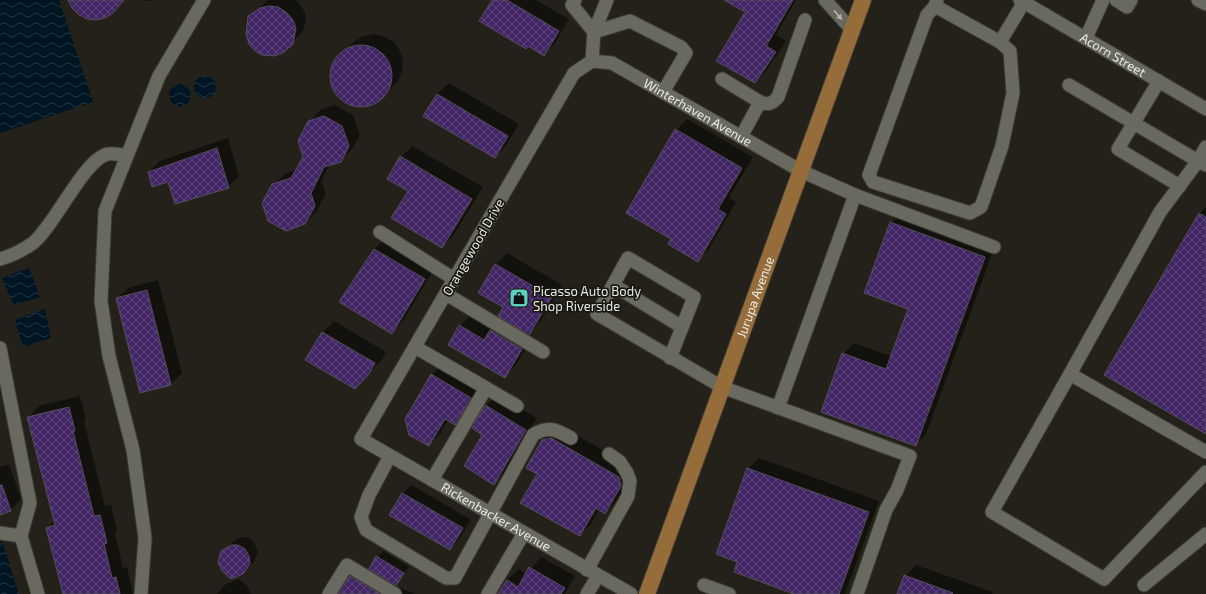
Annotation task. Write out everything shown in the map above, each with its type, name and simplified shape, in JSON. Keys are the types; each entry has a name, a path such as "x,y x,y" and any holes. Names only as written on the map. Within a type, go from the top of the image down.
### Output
{"main road":[{"name":"Jurupa Avenue","path":"647,594 863,0"}],"street":[{"path":"141,594 145,538 133,450 109,356 102,301 105,211 126,155 159,76 204,0"},
{"path":"575,0 572,5 594,32"},
{"path":"592,61 594,32 607,0"},
{"path":"825,0 852,30"},
{"path":"1086,38 1103,0"},
{"path":"1116,0 1127,7 1131,0"},
{"path":"1198,0 1206,4"},
{"path":"1000,42 1022,1"},
{"name":"Acorn Street","path":"1022,1 1206,109"},
{"path":"936,3 1000,42 1010,51 1013,93 1002,146 981,207 970,213 873,182 869,175 927,15 936,3"},
{"path":"722,79 760,102 766,104 773,103 778,97 804,20"},
{"path":"594,32 630,21 681,48 686,53 663,92"},
{"name":"Winterhaven Avenue","path":"592,61 612,63 801,172 855,195 994,247"},
{"name":"Orangewood Drive","path":"361,439 574,73 592,61"},
{"path":"1159,81 1118,149 1180,186"},
{"path":"1069,85 1202,163"},
{"path":"741,137 760,102"},
{"path":"1206,147 1202,163 1180,186 1160,212 992,512 1104,579 1206,472"},
{"path":"0,259 12,256 34,242 56,216 90,165 107,154 126,155"},
{"path":"778,408 855,195"},
{"path":"380,232 454,279"},
{"path":"670,358 694,297 628,258 597,314 670,358 722,387 910,456 897,490 886,510 857,594"},
{"path":"613,285 682,327"},
{"path":"446,294 543,352"},
{"path":"415,347 517,406"},
{"path":"0,348 30,503 21,536 38,594"},
{"path":"1070,374 1206,452"},
{"path":"432,480 486,388"},
{"path":"390,456 369,494 360,517 366,530 446,578 455,578 533,435 543,430 555,429 571,438"},
{"name":"Rickenbacker Avenue","path":"361,439 592,573 631,594"},
{"path":"587,594 602,540 628,496 630,481 627,473 620,462 608,454"},
{"path":"0,532 21,536"},
{"path":"488,594 524,533"},
{"path":"1144,586 1206,534"},
{"path":"329,594 347,565 395,594"},
{"path":"704,585 728,594"}],"water":[{"path":"0,0 59,0 93,102 0,133"},
{"path":"205,76 213,79 216,87 213,95 205,98 197,95 194,87 197,79"},
{"path":"180,84 188,87 191,95 188,103 180,106 172,103 169,95 172,87"},
{"path":"29,268 40,297 14,305 2,278"},
{"path":"45,309 51,338 23,347 15,320"},
{"path":"2,541 19,594 0,594 0,542"}],"building":[{"path":"68,0 124,0 113,13 105,18 96,20 87,19 78,14 72,8"},
{"path":"492,0 507,0 559,31 544,56 528,46 526,49 479,21"},
{"path":"724,0 793,0 766,46 776,52 755,83 716,61 745,12"},
{"path":"269,6 278,7 286,12 293,20 296,28 293,44 283,53 274,56 262,55 255,51 249,44 246,34 248,16 260,8"},
{"path":"361,45 373,47 383,54 390,64 392,76 390,88 383,98 373,105 361,107 349,105 339,98 332,88 330,76 332,64 339,54 349,47"},
{"path":"437,94 508,136 495,158 423,116"},
{"path":"324,116 342,126 349,146 341,162 324,167 311,193 315,206 305,224 286,231 268,221 262,203 272,184 291,178 303,157 298,141 308,121"},
{"path":"675,129 742,168 718,209 726,214 698,262 668,244 671,239 626,213"},
{"path":"217,148 229,188 175,204 168,182 152,187 148,172"},
{"path":"400,156 472,199 442,248 391,218 408,191 387,179"},
{"path":"1199,213 1206,217 1206,434 1104,375"},
{"path":"890,222 985,257 916,446 821,412 842,353 886,369 908,309 864,293"},
{"path":"374,249 425,279 392,334 339,302"},
{"path":"495,264 552,297 529,335 498,316 503,307 478,293"},
{"path":"147,290 171,385 140,393 116,298"},
{"path":"459,325 484,340 490,330 522,349 505,378 448,345"},
{"path":"322,332 375,363 369,374 355,389 305,360"},
{"path":"431,374 471,398 455,425 445,419 429,446 409,435 405,419"},
{"path":"485,405 526,430 494,485 464,466 482,435 472,428"},
{"path":"69,407 75,431 73,431 94,516 100,515 107,543 104,544 112,578 116,577 120,594 63,594 46,528 55,525 27,417"},
{"path":"551,438 619,477 621,486 605,514 596,508 580,536 520,503 537,474 526,468 542,440"},
{"path":"747,468 869,512 839,594 794,594 734,572 737,562 716,554"},
{"path":"0,485 2,485 11,511 0,515"},
{"path":"402,493 463,528 450,550 389,515"},
{"path":"231,545 238,545 245,549 249,556 250,564 243,574 231,579 222,571 218,562 221,551"},
{"path":"376,556 404,573 396,586 369,569"},
{"path":"529,567 565,588 561,594 498,594 507,580 518,587"},
{"path":"904,575 953,593 897,594"},
{"path":"350,576 380,594 338,594"}],"place":[{"name":"Picasso Auto Body Shop Riverside","path":"519,298"}]}
